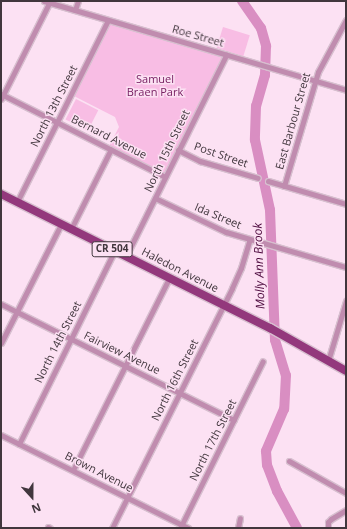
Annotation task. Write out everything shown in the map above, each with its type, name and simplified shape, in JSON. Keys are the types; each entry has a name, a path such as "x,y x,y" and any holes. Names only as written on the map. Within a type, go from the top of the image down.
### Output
{"main road":[{"name":"Haledon Avenue","path":"1,194 270,328 346,370"}],"street":[{"path":"75,10 78,1"},
{"path":"2,96 46,2"},
{"name":"Roe Street","path":"46,2 346,90"},
{"name":"North 13th Street","path":"17,202 108,20"},
{"name":"East Barbour Street","path":"284,186 318,72 346,20"},
{"name":"North 15th Street","path":"126,256 226,55"},
{"name":"Bernard Avenue","path":"2,96 165,177"},
{"path":"71,229 111,150"},
{"name":"Post Street","path":"178,150 200,161 258,178"},
{"path":"268,181 346,204"},
{"name":"Ida Street","path":"154,198 217,229 346,267"},
{"path":"1,343 61,224"},
{"name":"North 16th Street","path":"112,528 241,268 250,239"},
{"name":"North 14th Street","path":"18,444 115,250"},
{"path":"73,470 169,278"},
{"path":"328,361 346,301"},
{"name":"Fairview Avenue","path":"1,304 234,420"},
{"name":"North 17th Street","path":"180,526 263,360"},
{"name":"Brown Avenue","path":"1,435 73,470 180,526 188,528"},
{"path":"289,461 346,492"},
{"path":"328,528 328,522 331,518 346,510"},
{"path":"238,528 240,518"}],"green space":[{"name":"Samuel Braen Park","path":"107,20 226,55 165,177 108,148 119,127 115,117 70,94"},
{"path":"223,27 250,35 243,56 217,48"},
{"path":"76,99 98,110 88,131 66,119"}],"waterway":[{"name":"Molly Ann Brook","path":"242,1 261,28 266,46 265,75 256,106 255,140 270,210 275,340 286,375 284,409 266,451 267,465 277,491 297,528"}]}
